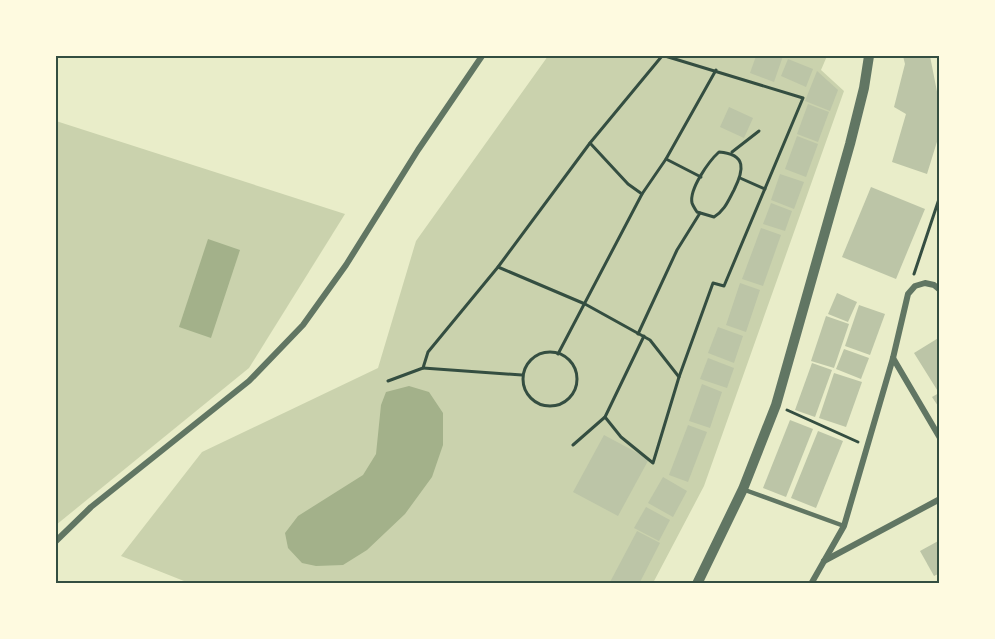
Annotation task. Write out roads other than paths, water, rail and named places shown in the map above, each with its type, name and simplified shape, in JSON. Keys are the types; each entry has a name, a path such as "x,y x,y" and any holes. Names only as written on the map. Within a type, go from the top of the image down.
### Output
{"street":[{"path":"56,541 91,507 249,381 303,325 346,265 418,150 482,56"},
{"path":"697,584 743,489 776,405 850,144 864,88 869,56"},
{"path":"811,584 844,526 893,358 908,294 915,286 925,283 934,285 939,290"},
{"path":"893,358 939,438"},
{"path":"822,562 939,499"}],"lane":[{"path":"743,489 844,526"}]}
